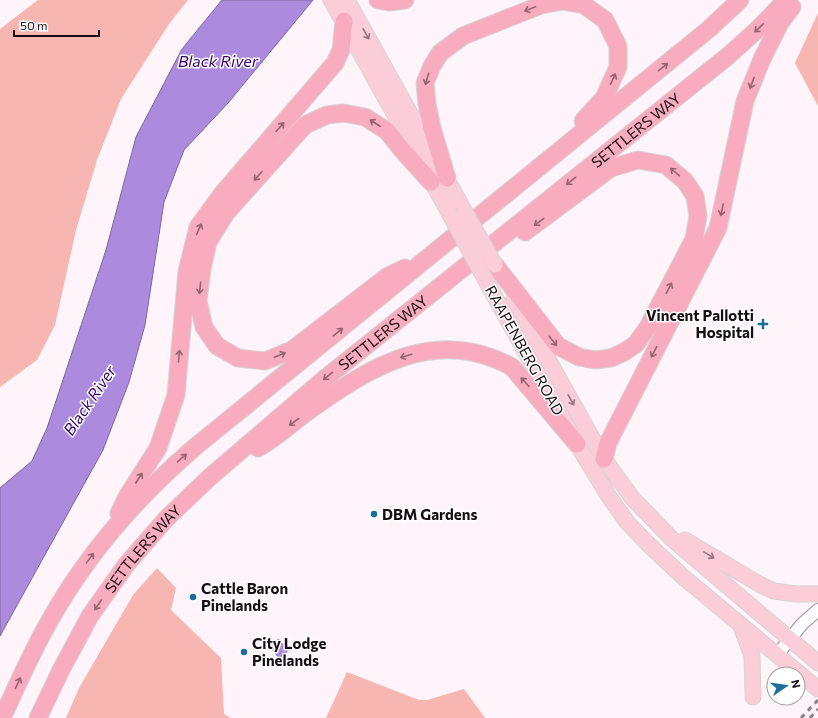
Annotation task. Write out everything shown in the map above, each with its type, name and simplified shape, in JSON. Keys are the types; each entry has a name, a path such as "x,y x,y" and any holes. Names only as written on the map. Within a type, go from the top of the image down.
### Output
{"highway":[{"path":"378,0 390,2 405,0"},
{"name":"SETTLERS WAY","path":"2,718 30,657 49,621 83,568 107,536 136,502 179,460 432,256 454,236 709,29 740,0"},
{"name":"SETTLERS WAY","path":"38,718 79,635 113,583 152,534 210,477 322,381 438,286 728,56 759,28 786,0"},
{"path":"604,459 608,442 718,228 745,101 762,59 780,23 797,0"},
{"path":"447,178 432,128 425,94 425,83 440,52 463,36 541,5 563,1 584,5 605,20 618,46 618,67 604,98 591,110 556,153"},
{"path":"107,536 128,495 158,448 176,395 187,270 198,227 222,194 336,63 341,50 344,21"},
{"path":"431,182 387,131 365,116 343,113 327,115 305,125 226,213 208,242 202,269 198,301 204,327 217,346 238,358 265,361 292,350 388,276 432,256"},
{"path":"438,286 502,249 611,168 638,160 666,165 685,181 695,196 698,216 694,239 691,246 648,327 636,344 611,358 595,360 579,357 558,346 501,274"},
{"path":"210,477 263,446 352,382 401,358 425,351 448,348 479,353 499,360 512,367 577,444"}],"main road":[{"name":"RAAPENBERG ROAD","path":"331,0 577,444 608,495 637,532 682,576 818,689"},
{"name":"RAAPENBERG ROAD","path":"347,0 604,459 624,488 652,519 818,663"},
{"path":"652,519 758,584 774,591 818,594"},
{"path":"738,623 752,651 754,666 753,697"}],"street":[{"path":"777,655 808,618 818,610"}],"shaded area":[{"path":"38,0 188,0 169,24 121,99 97,160 76,230 55,325 37,360 0,387 0,29"},
{"path":"818,13 818,106 795,63"},
{"path":"157,568 176,588 171,610 221,658 224,714 231,718 66,718 79,688 133,595"},
{"path":"347,672 419,700 427,700 464,689 485,718 326,718"}],"water":[{"name":"Black River","path":"222,0 313,0 228,103 184,150 164,202 145,325 129,382 103,450 0,636 0,488 32,461 47,428 106,250 136,137 182,49"},
{"path":"279,639 287,651 286,655 282,658 278,657 269,645"}],"railway":[{"path":"801,718 818,700"},
{"path":"810,718 818,709"}],"place":[{"name":"Vincent Pallotti Hospital","path":"763,324"},
{"name":"DBM Gardens","path":"374,514"},
{"name":"Cattle Baron Pinelands","path":"193,597"},
{"name":"City Lodge Pinelands","path":"244,652"}]}
